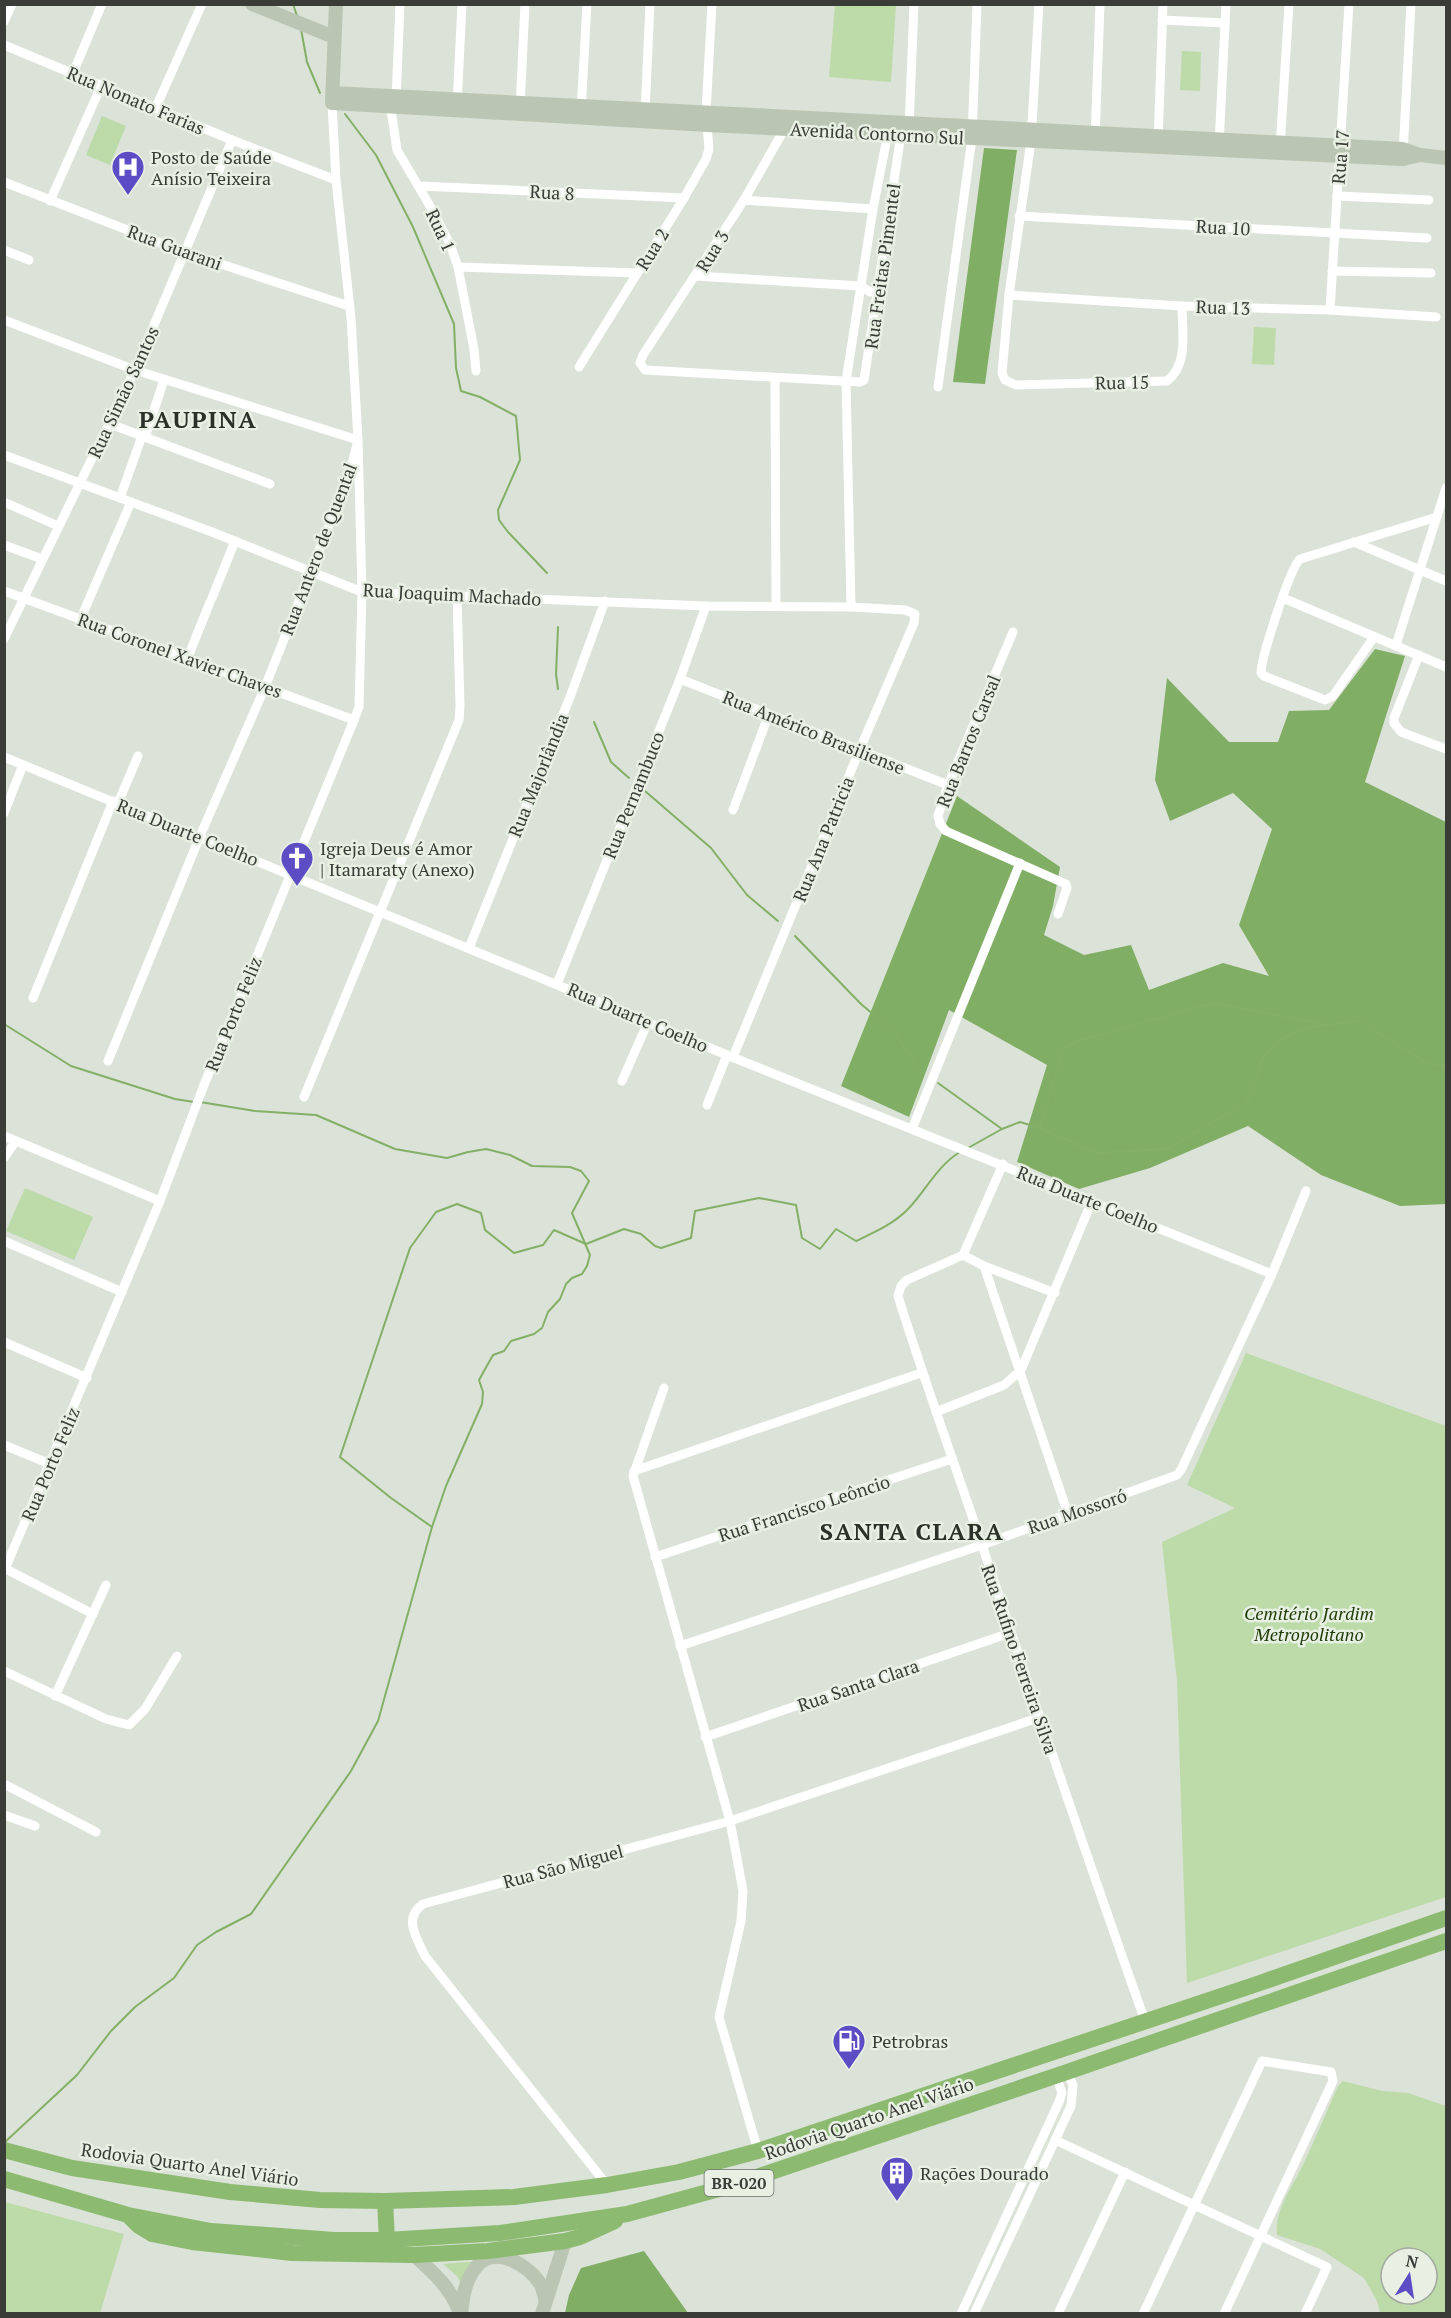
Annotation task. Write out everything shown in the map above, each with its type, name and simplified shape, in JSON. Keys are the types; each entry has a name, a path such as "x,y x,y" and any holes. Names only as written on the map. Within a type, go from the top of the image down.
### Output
{"highway":[{"name":"Rodovia Quarto Anel Viário","path":"4,2150 72,2168 230,2192 320,2200 385,2201 514,2197 607,2185 679,2172 758,2151 1446,1918"},
{"name":"Rodovia Quarto Anel Viário","path":"4,2179 129,2215 211,2230 334,2240 387,2240 500,2233 627,2214 730,2186 1446,1941"},
{"path":"1047,2054 1062,2074"},
{"path":"911,2100 920,2121"},
{"path":"385,2201 387,2240"},
{"path":"129,2215 137,2224 152,2234 192,2242 292,2253 414,2255 488,2251 565,2241 603,2227 627,2214"}],"street":[{"path":"4,22 12,4"},
{"path":"73,73 102,4"},
{"path":"156,107 202,4"},
{"path":"252,4 334,37"},
{"name":"Rua Antero de Quental","path":"108,1061 200,836 265,687 352,464 358,440 349,306 336,180 332,98 336,4"},
{"name":"Rua 1","path":"400,4 393,101 397,150 420,186 450,244 458,267 476,371"},
{"path":"457,104 462,4"},
{"path":"520,108 525,4"},
{"path":"581,111 586,4"},
{"path":"645,115 650,4"},
{"name":"Rua 2","path":"579,367 706,159 709,149 707,119 712,4"},
{"path":"902,131 914,4"},
{"path":"938,387 972,132 977,4"},
{"path":"1009,295 1032,135 1039,4"},
{"path":"1095,138 1100,4"},
{"path":"1158,142 1163,4"},
{"path":"1219,145 1227,4"},
{"path":"1280,148 1289,4"},
{"name":"Rua 17","path":"1330,310 1349,4"},
{"path":"1403,154 1411,4"},
{"path":"1162,20 1225,23"},
{"name":"Rua Nonato Farias","path":"4,45 232,140 336,180"},
{"path":"50,201 102,84"},
{"name":"Avenida Contorno Sul","path":"332,98 902,131"},
{"name":"Avenida Contorno Sul","path":"707,119 785,128 972,132 1446,158"},
{"name":"Rua 3","path":"774,378 645,370 640,363 643,354 744,200 785,128"},
{"name":"Rua Freitas Pimentel","path":"851,607 846,381 873,209 902,131"},
{"name":"Rua Freitas Pimentel","path":"846,381 860,382 866,377 902,131"},
{"name":"Rua Simão Santos","path":"4,639 135,370 232,140"},
{"name":"Rua Guarani","path":"4,182 184,252 349,306"},
{"name":"Rua 8","path":"420,186 684,198"},
{"path":"1336,196 1429,201"},
{"path":"744,200 873,209"},
{"name":"Rua 10","path":"1019,216 1427,238"},
{"path":"4,250 29,260"},
{"path":"458,267 637,273"},
{"path":"1332,271 1431,273"},
{"path":"696,276 861,286 870,292 878,288"},
{"name":"Rua 13","path":"1009,295 1182,306 1330,310 1436,317"},
{"name":"Rua 15","path":"1009,295 1002,373 1005,380 1016,385 1167,381 1175,375 1182,353 1182,306"},
{"path":"4,320 164,380 358,440"},
{"path":"776,606 774,378 846,381"},
{"path":"120,498 164,380"},
{"path":"110,424 270,484"},
{"name":"Rua Porto Feliz","path":"5,1568 160,1201 204,1085 354,720 358,707 362,592 358,440"},
{"name":"Rua Joaquim Machado","path":"4,454 235,541 362,592 706,606 851,607 905,610 915,615 914,622"},
{"path":"1396,645 1446,494"},
{"path":"4,502 58,526"},
{"path":"81,618 131,502"},
{"path":"1374,637 1333,696 1325,700 1264,676 1261,669 1294,565 1303,557 1437,517"},
{"path":"188,657 235,541"},
{"path":"1354,542 1446,581"},
{"path":"4,545 42,559"},
{"name":"Rua Coronel Xavier Chaves","path":"4,591 354,720"},
{"path":"304,1096 381,912 460,713 457,595"},
{"path":"1283,598 1446,666"},
{"name":"Rua Majorlândia","path":"469,948 570,697 605,601"},
{"name":"Rua Pernambuco","path":"557,984 680,679 706,606"},
{"name":"Rua Ana Patricia","path":"707,1105 730,1056 914,622"},
{"name":"Rua Barros Carsal","path":"1013,633 948,785 938,816 942,828 974,845 1066,884 1058,914"},
{"path":"1419,655 1394,718 1396,728 1446,750"},
{"name":"Rua Américo Brasiliense","path":"680,679 948,785"},
{"path":"733,810 769,714"},
{"path":"33,998 116,802 138,756"},
{"name":"Rua Duarte Coelho","path":"4,757 730,1056 1004,1164 1272,1274"},
{"path":"4,813 23,765"},
{"path":"912,1129 1020,863"},
{"path":"622,1081 648,1022"},
{"path":"4,1136 160,1201"},
{"path":"4,1158 16,1142"},
{"path":"1004,1164 963,1255 984,1266 1055,1293"},
{"name":"Rua Mossoró","path":"680,1646 982,1545 1179,1474 1272,1274 1306,1191"},
{"path":"936,1412 1004,1384 1021,1370 1092,1201"},
{"path":"4,1241 122,1292"},
{"name":"Rua Rufino Ferreira Silva","path":"963,1255 907,1280 901,1286 898,1296 921,1373 982,1545 1038,1718 1145,2021"},
{"path":"984,1266 1068,1514"},
{"path":"4,1342 87,1378"},
{"path":"634,1471 921,1373"},
{"path":"664,1388 634,1471 634,1482 730,1821 743,1891 743,1908 719,2017 758,2151"},
{"path":"4,1445 50,1464"},
{"name":"Rua Francisco Leôncio","path":"655,1557 952,1459"},
{"path":"5,1568 93,1614"},
{"path":"55,1696 106,1585"},
{"name":"Rua Santa Clara","path":"705,1737 1010,1633"},
{"path":"4,1671 106,1719 129,1725 145,1709 177,1656"},
{"name":"Rua São Miguel","path":"607,2185 424,1956 412,1928 411,1917 416,1909 423,1904 730,1821 1038,1718"},
{"path":"4,1784 96,1832"},
{"path":"4,1815 35,1826"},
{"path":"1143,2313 1262,2061 1331,2072 1333,2081 1224,2313"},
{"path":"975,2313 1072,2102 1073,2085 1062,2074"},
{"path":"961,2313 1059,2102 1062,2093 1062,2074"},
{"path":"1055,2140 1327,2267 1305,2313"},
{"path":"1059,2313 1125,2172"},
{"path":"542,2313 565,2241"},
{"path":"414,2255 444,2283 461,2313"},
{"path":"461,2313 464,2290 471,2274 479,2263 489,2257 498,2256 521,2265 537,2280 545,2299"},
{"path":"979,2275 990,2280"}],"green space":[{"path":"835,5 896,5 891,82 829,77"},
{"path":"1182,51 1201,52 1200,91 1180,90"},
{"path":"102,116 126,126 110,165 86,155"},
{"path":"984,148 1017,150 985,384 953,382"},
{"path":"1254,327 1276,328 1274,365 1252,364"},
{"path":"1375,649 1405,656 1365,782 1446,822 1446,1204 1400,1206 1321,1175 1248,1126 1150,1168 1079,1189 1017,1162 1047,1065 949,1010 909,1117 841,1086 957,796 1060,867 1053,906 1044,935 1084,955 1131,945 1149,990 1223,963 1269,976 1239,925 1272,829 1233,793 1170,821 1155,780 1167,678 1229,742 1278,742 1289,711 1329,710"},
{"path":"25,1188 93,1217 74,1260 6,1231"},
{"name":"Cemitério Jardim Metropolitano","path":"1246,1353 1446,1426 1446,1897 1187,1983 1177,1681 1162,1542 1235,1508 1187,1485"},
{"path":"1343,2081 1382,2091 1408,2093 1446,2106 1446,2313 1380,2313 1377,2301 1364,2278 1320,2249 1277,2235 1281,2208 1307,2157 1338,2086"},
{"path":"5,2202 124,2234 100,2313 5,2313"},
{"path":"644,2251 688,2313 565,2313 569,2295 581,2268"},
{"path":"478,2261 461,2284 457,2276 443,2264"}],"waterway":[{"path":"293,4 297,16"},
{"path":"301,29 307,62 320,93"},
{"path":"345,114 376,155 413,227 454,324 456,368 461,391 480,397 516,416 520,460 498,510 499,520 547,573"},
{"path":"558,627 556,674 558,689"},
{"path":"594,722 611,762 629,778"},
{"path":"645,791 711,848 747,895 778,921"},
{"path":"795,936 861,1004 893,1031 919,1068"},
{"path":"1040,1128 1064,1047 1081,1040 1213,1003 1325,1024"},
{"path":"968,1148 1020,1122 1040,1128 1097,1153 1168,1149 1247,1102 1264,1055 1287,1036 1309,1027 1359,1021 1428,1064 1446,1065"},
{"path":"4,1024 71,1066 175,1099 194,1102"},
{"path":"938,1083 1002,1129"},
{"path":"5,2142 77,2075 111,2031 135,2007 174,1978 197,1945 216,1932 251,1914 351,1771 378,1721 432,1527 446,1486 482,1404 483,1392 479,1380 493,1355 504,1351 511,1341 534,1334 542,1328 548,1312 560,1299 566,1284 572,1278 582,1274 590,1255 572,1213 589,1181 581,1171 570,1167 532,1166 510,1155 486,1149 447,1158 395,1149 316,1115 255,1111 200,1102"},
{"path":"432,1527 340,1457 410,1248 436,1212 457,1204 481,1213 485,1230 514,1253 543,1245 554,1230 586,1244 624,1229 641,1234 655,1246 661,1248 691,1238 695,1211 759,1198 796,1205 802,1238 820,1249 836,1229 856,1241 891,1223 909,1208 939,1171 960,1152"}],"place":[{"name":"Posto de Saúde Anísio Teixeira","path":"128,196"},
{"name":"Igreja Deus é Amor | Itamaraty (Anexo)","path":"297,887"},
{"name":"Petrobras","path":"849,2070"},
{"name":"Rações Dourado","path":"897,2202"}],"district":[{"name":"PAUPINA","path":"198,419"},
{"name":"SANTA CLARA","path":"912,1531"}]}
